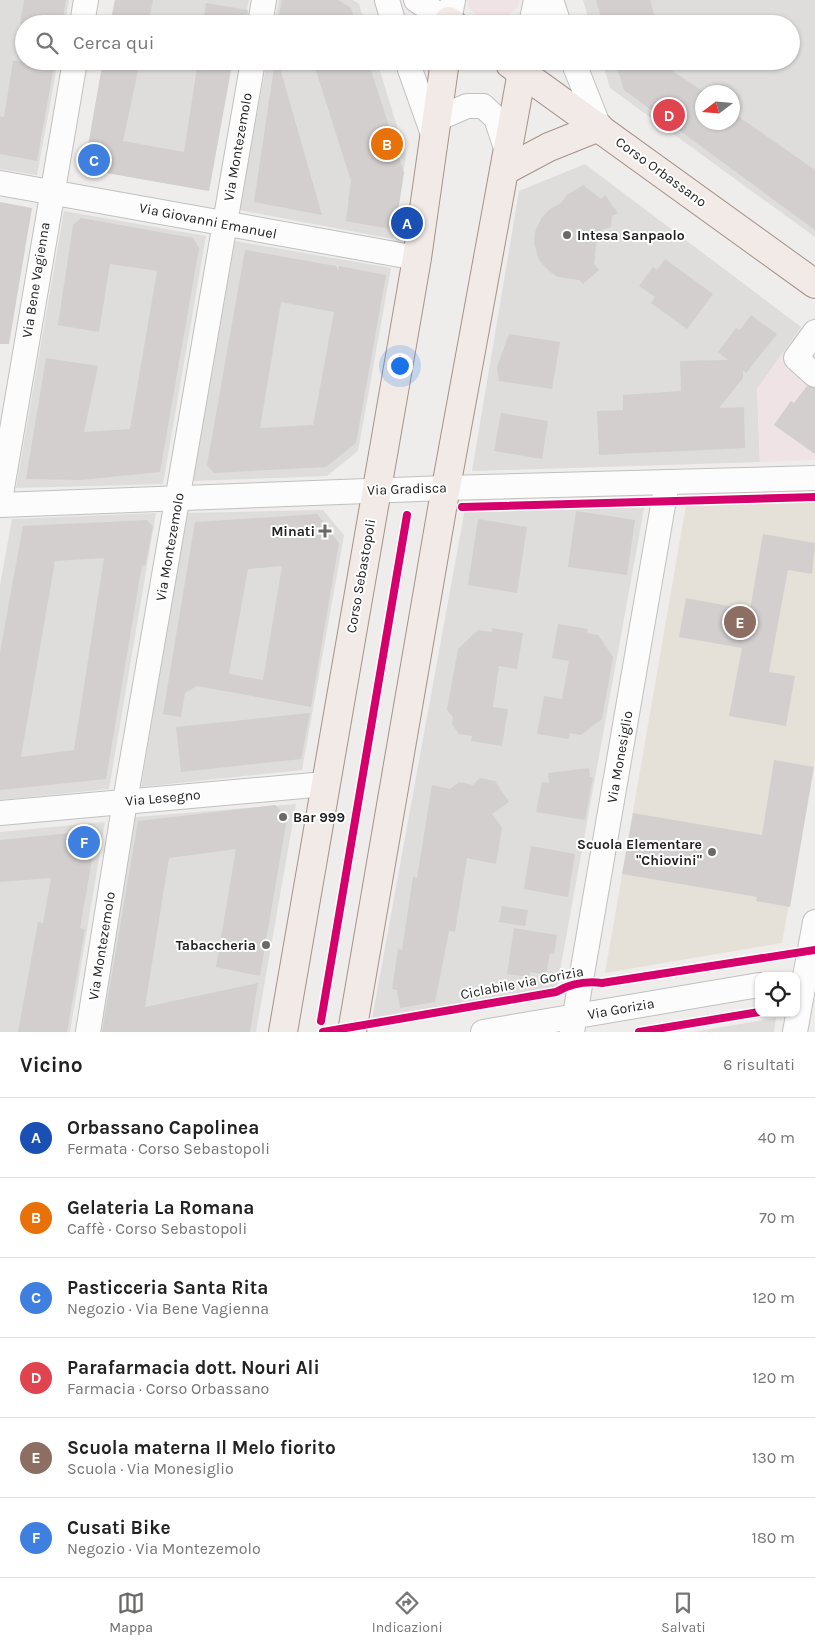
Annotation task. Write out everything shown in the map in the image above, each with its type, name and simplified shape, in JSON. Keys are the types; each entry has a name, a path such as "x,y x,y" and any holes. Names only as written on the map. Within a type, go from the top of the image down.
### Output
{"main road":[{"name":"Corso Sebastopoli","path":"283,1032 375,490 417,258 444,70"},
{"path":"352,1032 446,488 506,162 517,70"},
{"name":"Corso Orbassano","path":"525,70 599,127 815,284"},
{"path":"506,162 534,154 599,127"}],"street":[{"path":"84,15 86,0"},
{"path":"262,15 264,0"},
{"path":"387,0 391,15"},
{"path":"416,0 447,15"},
{"path":"533,15 536,0"},
{"path":"550,0 556,15"},
{"name":"Via Bene Vagienna","path":"0,500 51,192 73,70"},
{"name":"Via Montezemolo","path":"88,1032 125,801 251,70"},
{"path":"411,70 435,128 467,106 483,106 496,118 506,162"},
{"path":"577,70 599,127"},
{"name":"Via Giovanni Emanuel","path":"0,183 417,258"},
{"path":"815,332 796,358 815,374"},
{"name":"Via Gradisca","path":"0,505 375,490 815,478"},
{"name":"Via Monesiglio","path":"573,1024 667,482"},
{"name":"Via Lesegno","path":"0,813 325,784"},
{"path":"795,1032 815,922"},
{"name":"Via Gorizia","path":"483,1032 573,1024 755,987"}],"shaded area":[{"path":"0,0 69,0 66,15 15,15 15,70 56,70 37,175 0,169"},
{"path":"115,0 249,0 246,15 112,15"},
{"path":"279,0 353,0 359,4 362,15 276,15"},
{"path":"466,0 519,0 518,7 509,15 476,15 469,8"},
{"path":"583,0 815,0 815,237 610,88 605,70 800,70 800,15 587,15"},
{"path":"101,70 231,70 209,191 84,169"},
{"path":"265,70 380,70 406,156 393,239 239,210"},
{"path":"585,164 801,327 757,389 760,462 472,471 519,191"},
{"path":"64,211 206,236 163,484 16,488"},
{"path":"235,241 391,268 358,451 327,476 193,481"},
{"path":"801,327 815,337 815,460 760,462 757,389"},
{"path":"646,498 557,987 372,1019 466,503"},
{"path":"815,501 815,760 782,943 605,973 686,505"},
{"path":"323,510 344,535 302,770 141,787 186,513"},
{"path":"156,513 109,789 0,800 0,585 12,519"},
{"path":"296,804 256,1032 101,1032 135,817"},
{"path":"105,822 70,1032 0,1032 0,832"},
{"path":"776,1018 774,1032 693,1032"}],"building":[{"path":"24,0 66,0 64,15 22,15"},
{"path":"115,0 153,0 150,15 112,15"},
{"path":"282,0 338,0 351,8 353,15 279,15"},
{"path":"596,0 650,0 654,15 600,15"},
{"path":"206,3 248,10 248,15 204,15"},
{"path":"13,61 15,61 15,70 53,70 37,161 0,154 0,116 4,117"},
{"path":"101,70 138,70 123,141 184,152 197,70 231,70 209,191 84,169"},
{"path":"274,70 281,70 322,215 254,202"},
{"path":"316,70 371,70 404,173 395,230 346,221 351,181"},
{"path":"618,70 671,70 695,86 695,130 740,130 740,118 815,170 815,230 624,90"},
{"name":"Intesa Sanpaolo","path":"583,185 601,199 605,195 618,213 612,216 611,227 602,230 599,241 597,240 594,264 599,270 583,284 579,280 558,277 549,271 539,260 534,243 535,232 542,217 550,209 561,203 567,195"},
{"path":"0,202 32,208 9,344 0,344"},
{"path":"81,218 193,238 199,248 160,472 81,480 26,479 46,358 98,366 84,432 130,429 157,271 110,264 99,332 58,325 73,225"},
{"path":"245,250 336,266 338,271 339,266 386,275 356,443 326,467 214,473 207,465","holes":["281,302 334,312 313,425 260,428"]},
{"path":"665,259 713,294 687,329 651,303 655,297 639,286 653,267 657,270"},
{"path":"751,315 777,334 746,373 743,370 743,378 719,408 744,407 745,448 599,455 597,411 623,410 623,395 681,391 680,361 728,360 718,352 736,328 740,330"},
{"path":"509,334 560,342 552,389 499,381 497,367"},
{"path":"807,386 815,388 815,454 774,425 791,401 794,403"},
{"path":"501,413 548,421 542,459 494,451"},
{"path":"576,511 635,520 627,575 568,567"},
{"path":"317,514 339,543 311,707 197,686 185,693 181,717 163,714 195,522","holes":["282,566 263,680 229,674 248,569"]},
{"path":"478,519 527,527 517,593 468,585"},
{"path":"147,520 153,527 145,566 142,565 106,779 0,790 0,652 23,526","holes":["104,558 74,750 21,757 55,561"]},
{"path":"763,534 815,543 812,574 788,570 769,672 795,676 786,726 729,716 742,648 679,637 686,598 750,610"},
{"path":"558,624 588,629 587,633 598,635 613,657 602,719 581,735 570,733 569,739 537,734 544,696 562,699 569,661 552,658"},
{"path":"492,628 523,633 517,669 499,666 493,707 508,709 502,746 471,741 472,736 459,734 452,724 453,717 447,710 458,649 478,630 492,632"},
{"path":"310,713 301,759 181,772 176,727"},
{"path":"774,760 814,767 790,907 756,901 757,897 622,874 633,813 762,835"},
{"path":"589,768 590,777 593,777 585,820 536,812 542,782 549,783 548,773"},
{"path":"480,778 495,781 509,802 492,814 502,828 496,864 467,858 455,932 449,931 435,1002 400,1008 397,990 392,989 398,949 402,950 413,877 417,878 432,785 450,789 459,782 473,785"},
{"path":"275,805 287,818 260,976 216,967 236,849 169,858 145,1007 258,983 250,1032 102,1032 138,821"},
{"path":"91,831 96,837 80,928 85,929 67,1032 18,1032 38,922 43,923 51,878 0,882 0,840"},
{"path":"531,846 575,854 568,897 524,889"},
{"path":"502,906 528,910 525,926 499,922"},
{"path":"514,928 557,935 554,954 550,953 546,974 530,972 529,977 507,974"}],"cycle path":[{"path":"462,507 815,497"},
{"path":"321,1021 407,515"},
{"name":"Ciclabile via Gorizia","path":"323,1032 556,992 578,984 602,983 815,950"},
{"path":"639,1032 755,1013"}],"place":[{"name":"Parafarmacia dott. Nouri Ali","path":"669,115"},
{"name":"Gelateria La Romana","path":"387,144"},
{"name":"Pasticceria Santa Rita","path":"94,160"},
{"name":"Orbassano Capolinea","path":"407,223"},
{"name":"Intesa Sanpaolo","path":"567,235"},
{"name":"Minati","path":"325,531"},
{"name":"Scuola materna Il Melo fiorito","path":"740,622"},
{"name":"Bar 999","path":"283,817"},
{"name":"Cusati Bike","path":"84,842"},
{"name":"Scuola Elementare \"Chiovini\"","path":"712,852"},
{"name":"Tabaccheria","path":"266,945"}]}
